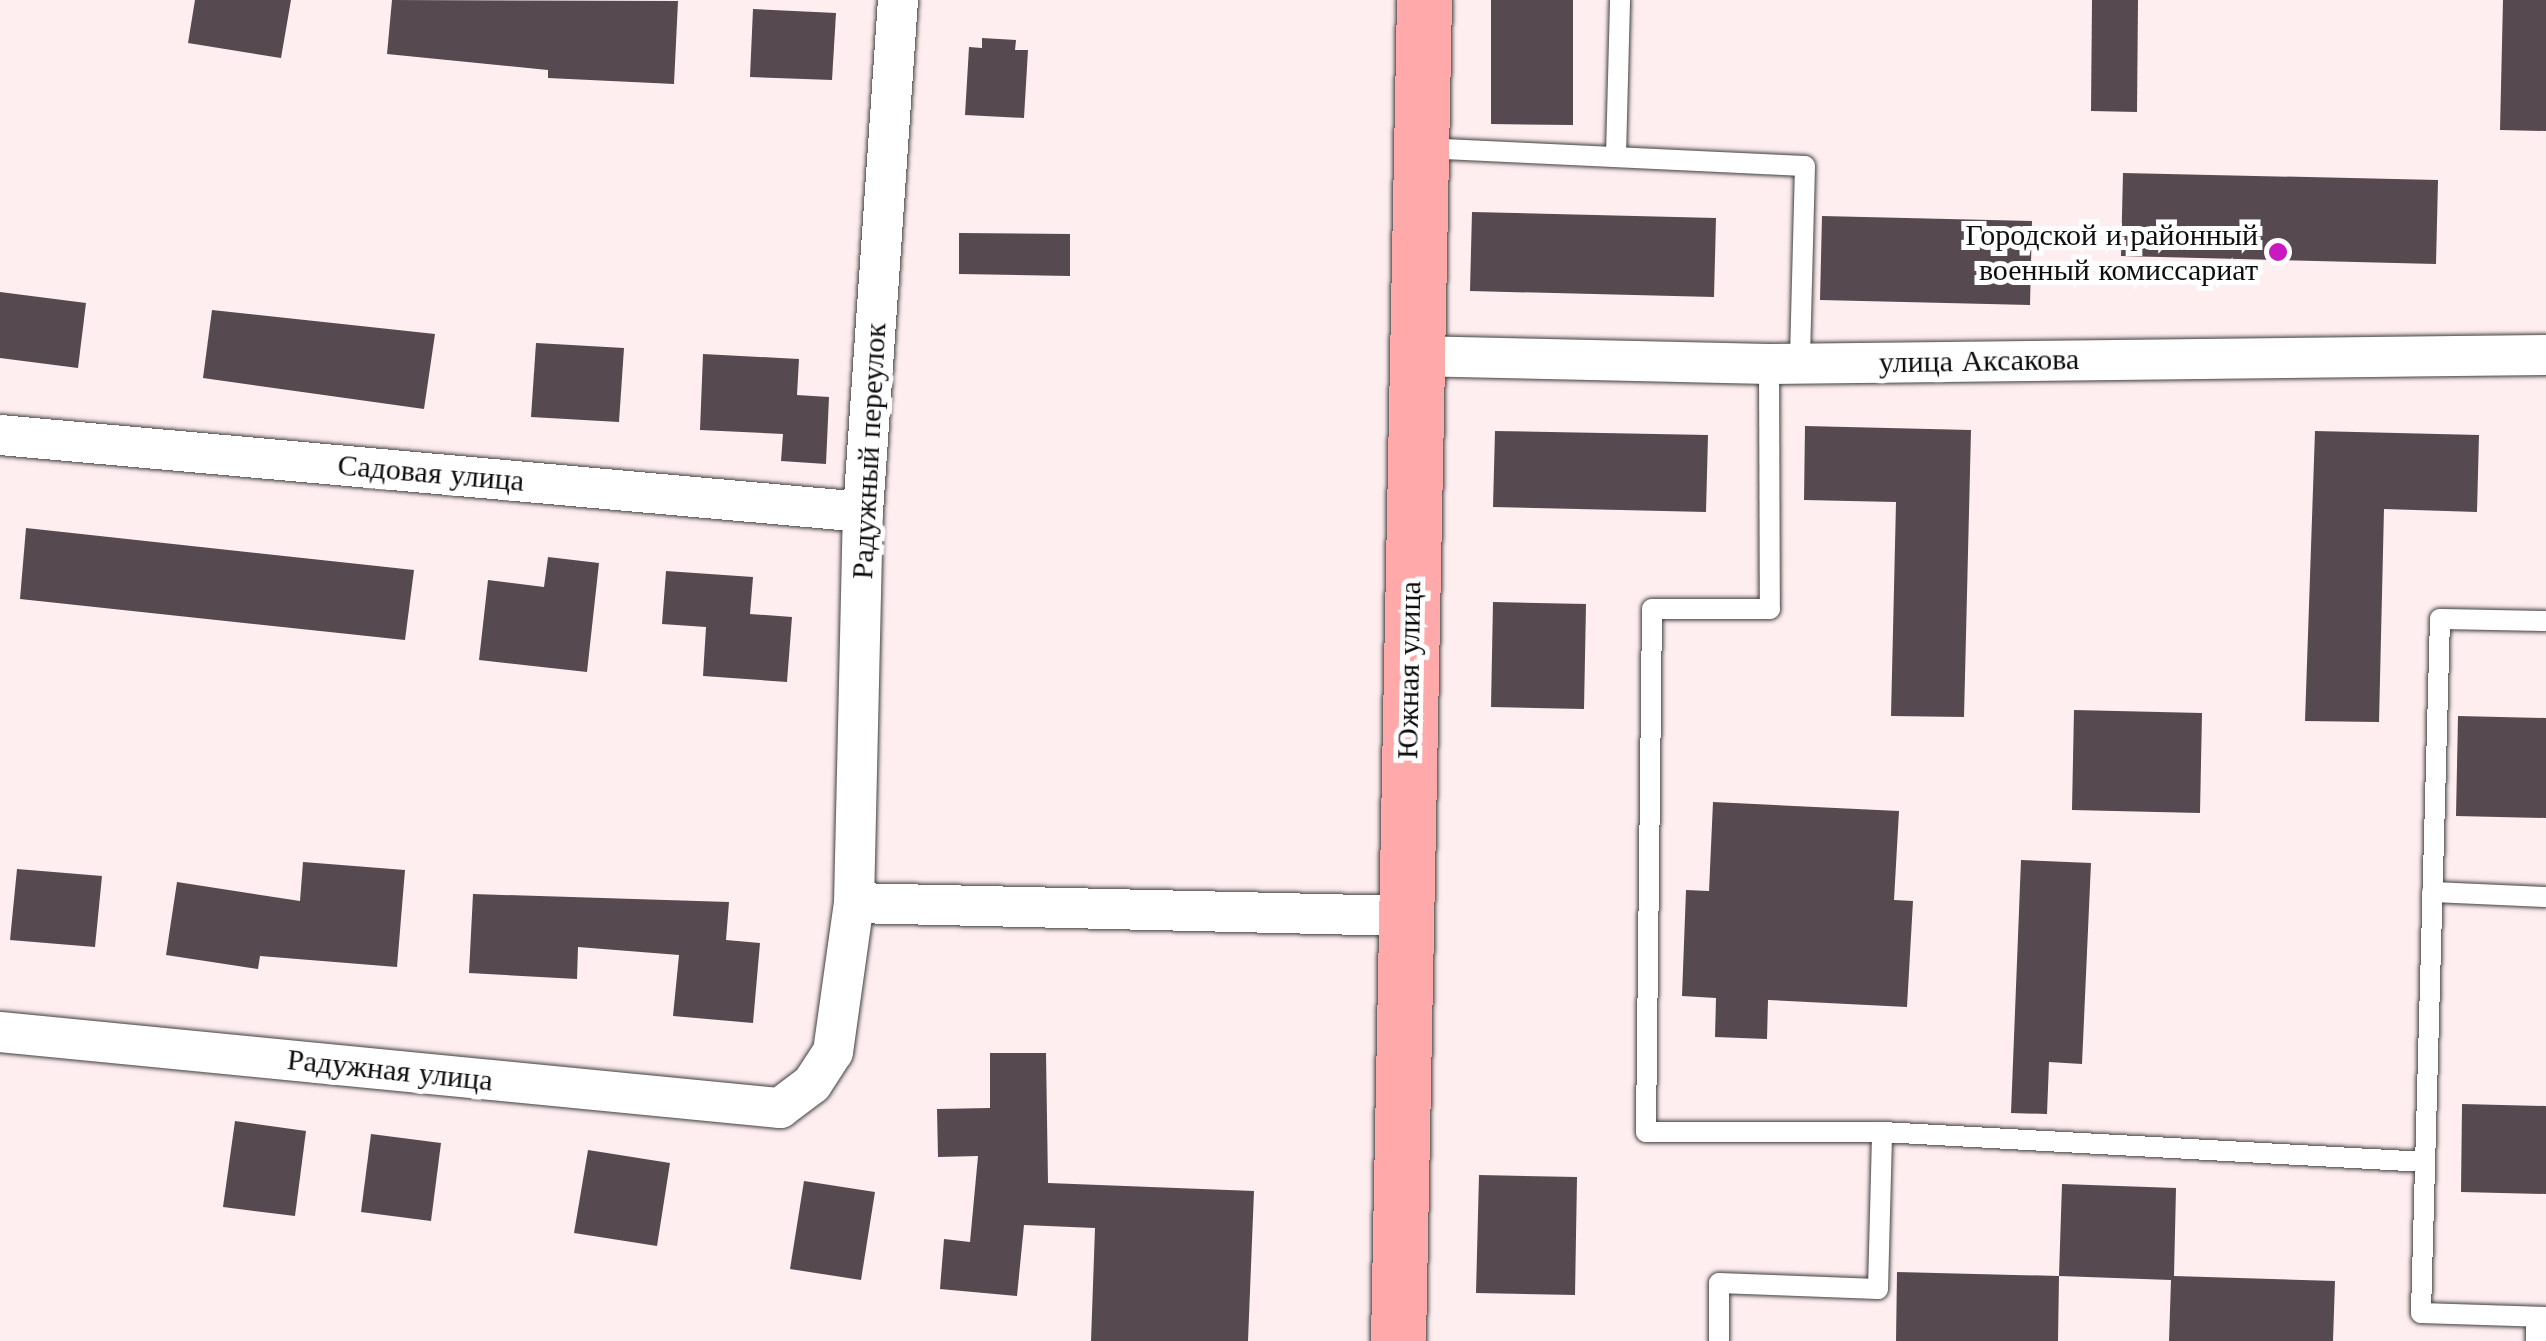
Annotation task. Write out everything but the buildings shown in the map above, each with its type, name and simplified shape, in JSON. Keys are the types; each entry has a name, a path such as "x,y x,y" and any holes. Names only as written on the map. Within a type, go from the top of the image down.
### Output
{"street":[{"name":"Радужный переулок","path":"780,1108 812,1084 834,1052 854,903 863,512 898,0"},
{"name":"Южная улица","path":"1398,1341 1413,356 1424,0"},
{"name":"улица Аксакова","path":"1413,356 1785,364 2546,355"},
{"name":"Садовая улица","path":"0,435 863,512"},
{"path":"854,903 1407,916"},
{"name":"Радужная улица","path":"0,1032 780,1108"}],"lane":[{"path":"1616,156 1620,0"},
{"path":"1420,148 1805,166 1785,364 1770,609 1652,609 1646,1132 1882,1132 2426,1162"},
{"path":"2536,1341 2541,1317 2421,1313 2440,618 2546,620"},
{"path":"2432,892 2546,897"},
{"path":"1720,1341 1719,1283 1878,1289 1882,1132"}],"place":[{"name":"Городской и районный военный комиссариат","path":"2278,252"}]}
